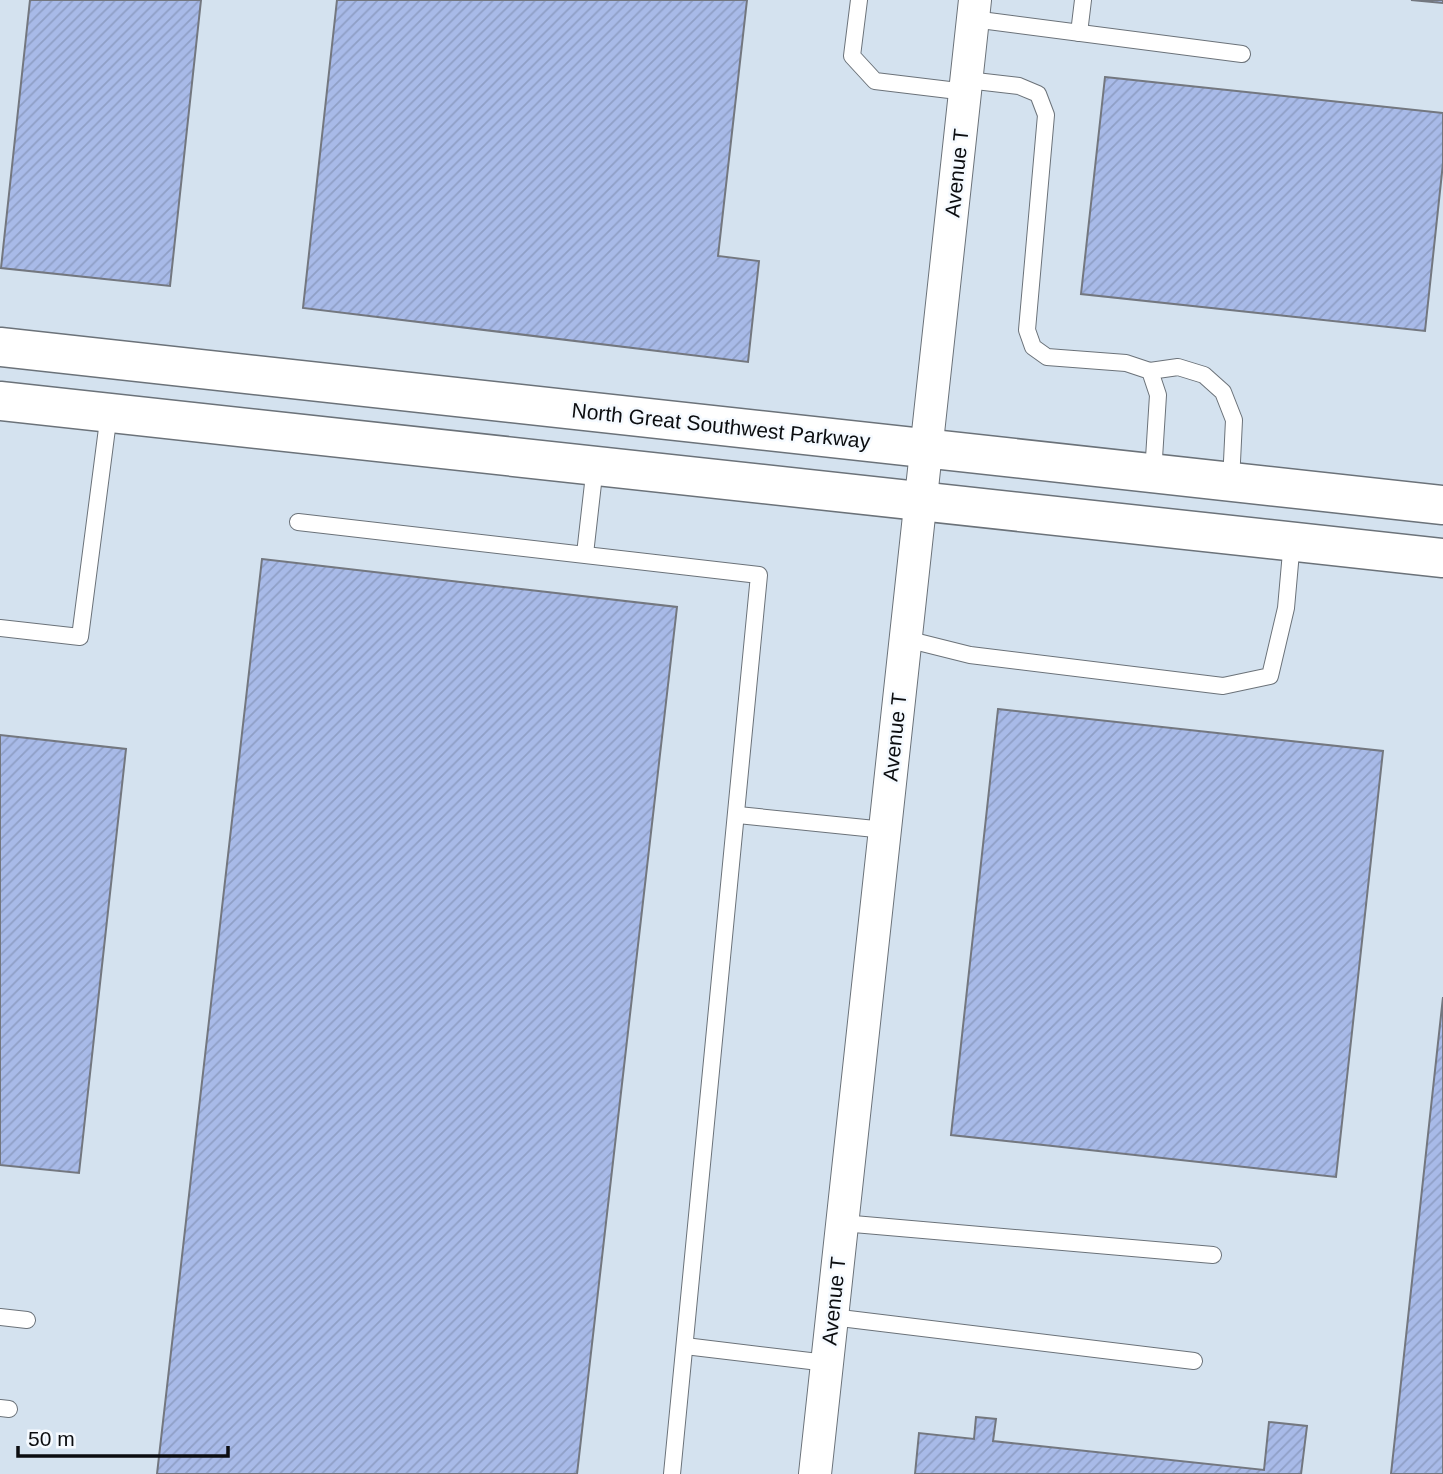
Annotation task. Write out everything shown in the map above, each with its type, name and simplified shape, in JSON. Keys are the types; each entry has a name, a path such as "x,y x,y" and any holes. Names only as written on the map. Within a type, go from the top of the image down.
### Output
{"street":[{"name":"Avenue T","path":"816,1474 974,10"},
{"name":"North Great Southwest Parkway","path":"0,347 1443,505"},
{"path":"108,413 114,359"},
{"path":"0,401 1443,558"}],"lane":[{"path":"859,0 852,55 875,80 966,86 1019,86 1038,94 1046,115 1027,330 1033,347 1047,357 1126,363 1150,371 1178,367 1204,375 1223,392 1234,420 1231,482"},
{"path":"1079,33 1083,0"},
{"path":"974,10 1079,33 1242,54"},
{"path":"1150,371 1158,395 1153,474"},
{"path":"0,628 80,636 108,413"},
{"path":"585,554 595,466"},
{"path":"298,522 758,575 738,815 672,1474"},
{"path":"906,639 970,655 1223,686 1269,676 1286,608 1292,541"},
{"path":"738,815 885,830"},
{"path":"842,1223 1213,1255"},
{"path":"0,1317 27,1320"},
{"path":"832,1317 1194,1361"},
{"path":"685,1346 827,1363"}],"shaded area":[{"path":"0,0 1443,0 1443,1474 0,1474"}],"building":[{"path":"30,0 201,0 170,286 1,268"},
{"path":"337,0 747,0 718,256 759,261 748,362 303,308"},
{"path":"1411,0 1443,0 1443,3"},
{"path":"1105,77 1443,113 1443,163 1425,331 1081,294"},
{"path":"262,559 677,607 577,1474 157,1474"},
{"path":"998,709 1383,751 1336,1177 951,1135"},
{"path":"0,735 126,749 79,1173 0,1165"},
{"path":"1443,997 1443,1474 1391,1474"},
{"path":"976,1417 996,1419 993,1441 1264,1470 1269,1422 1307,1426 1301,1474 915,1474 919,1433 974,1439"}]}
